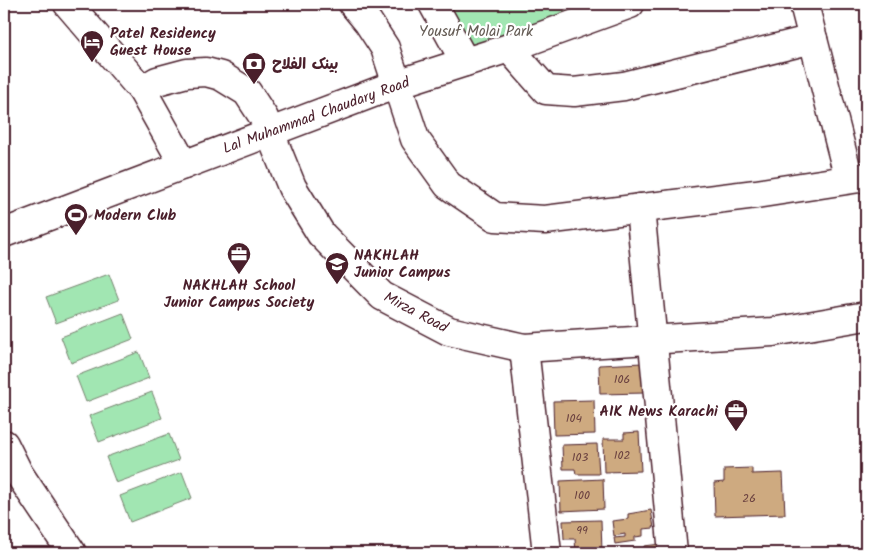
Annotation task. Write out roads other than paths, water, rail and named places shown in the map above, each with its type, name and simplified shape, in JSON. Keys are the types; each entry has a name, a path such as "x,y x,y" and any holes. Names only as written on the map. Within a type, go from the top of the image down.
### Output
{"street":[{"path":"68,4 142,90 184,165"},
{"path":"353,4 368,22 385,48 415,139 448,185 496,217 545,220 756,194 858,178 813,39 804,4"},
{"path":"433,4 465,62"},
{"name":"Lal Muhammad Chaudary Road","path":"4,233 398,84 508,48 630,4"},
{"path":"508,48 546,90 574,92 624,86 813,39"},
{"name":"Mirza Road","path":"142,90 157,81 187,73 206,72 221,76 247,92 271,132 292,187 321,234 382,296 449,331 524,348 653,338 773,332 866,316"},
{"path":"640,208 673,553"},
{"path":"524,348 547,553"},
{"path":"4,444 11,480 72,553"}],"place":[{"name":"Patel Residency Guest House","path":"92,63"},
{"name":"بینک الفلاح","path":"254,85"},
{"name":"Modern Club","path":"76,236"},
{"name":"NAKHLAH School Junior Campus Society","path":"239,275"},
{"name":"NAKHLAH Junior Campus","path":"337,285"},
{"name":"AIK News Karachi","path":"736,432"}],"park label":[{"name":"Yousuf Molai Park","path":"476,31"}]}
